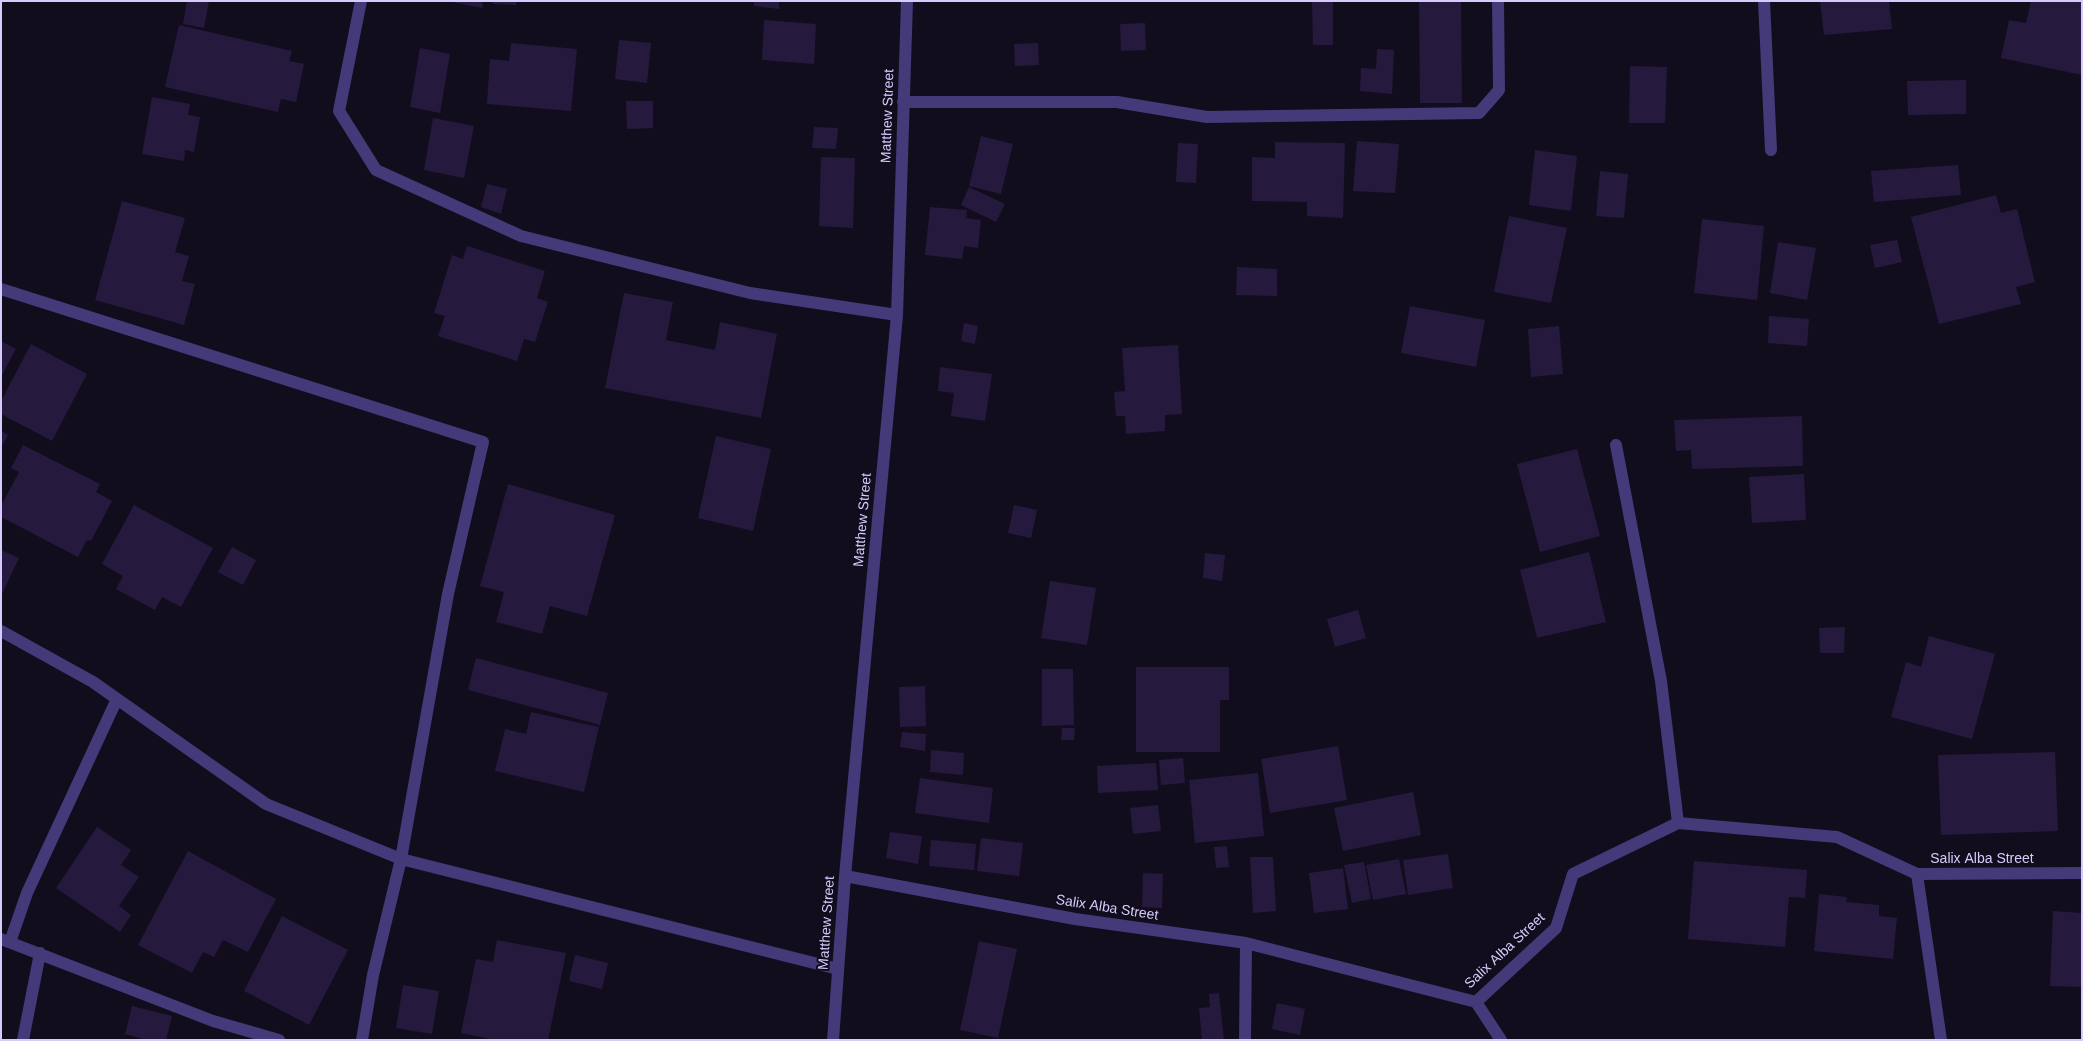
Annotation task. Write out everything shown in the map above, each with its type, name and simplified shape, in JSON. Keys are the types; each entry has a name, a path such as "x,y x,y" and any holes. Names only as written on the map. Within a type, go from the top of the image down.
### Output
{"street":[{"path":"360,1 339,111 376,170 521,236 750,293 897,315"},
{"name":"Matthew Street","path":"834,1040 845,876 897,315 907,1"},
{"path":"903,102 1118,102 1207,117 1479,113 1499,90 1498,1"},
{"path":"1764,1 1771,150"},
{"path":"1,290 483,442 448,594 401,858 373,975 362,1040"},
{"path":"1616,445 1661,681 1678,823"},
{"path":"1,630 93,682 266,804 401,858 838,969"},
{"path":"117,699 6,941 213,1021 280,1040"},
{"name":"Salix Alba Street","path":"845,876 1075,919 1246,943 1476,1002 1556,928 1574,874 1678,823 1837,837 1917,874 2082,874"},
{"path":"1917,874 1941,1040"},
{"path":"1245,1040 1246,943"},
{"path":"23,1040 40,953"},
{"path":"1476,1002 1501,1040"}],"building":[{"path":"187,1 209,1 204,28 183,24"},
{"path":"447,1 483,1 482,8"},
{"path":"493,1 517,1 516,5 493,4"},
{"path":"754,1 779,1 779,9 754,6"},
{"path":"1312,1 1333,1 1333,45 1313,45"},
{"path":"1419,1 1461,1 1462,103 1420,103"},
{"path":"1820,1 1889,1 1892,29 1824,35"},
{"path":"2031,1 2082,1 2082,75 2001,58 2009,20 2026,23"},
{"path":"764,20 816,24 814,64 762,60"},
{"path":"1145,23 1146,50 1121,51 1120,24"},
{"path":"179,25 292,51 289,61 304,64 296,102 281,99 278,112 165,87"},
{"path":"619,40 651,43 647,83 615,79"},
{"path":"511,43 577,49 571,111 487,104 490,59 509,61"},
{"path":"1038,43 1039,65 1015,66 1014,44"},
{"path":"420,48 450,54 440,113 410,107"},
{"path":"1377,49 1394,50 1392,94 1360,91 1361,68 1376,69"},
{"path":"1630,66 1667,67 1665,123 1629,123"},
{"path":"1966,80 1966,114 1908,115 1907,81"},
{"path":"152,97 190,104 188,115 200,117 194,152 185,150 184,161 142,154"},
{"path":"626,101 653,101 653,128 627,129"},
{"path":"433,118 474,126 464,178 424,170"},
{"path":"814,127 838,128 836,149 812,148"},
{"path":"981,136 1013,144 1001,194 969,186"},
{"path":"1357,141 1399,144 1395,193 1353,191"},
{"path":"1275,142 1345,143 1343,218 1307,216 1307,202 1252,201 1252,157 1275,158"},
{"path":"1178,143 1198,144 1196,183 1176,182"},
{"path":"1535,150 1577,156 1571,211 1529,205"},
{"path":"821,157 855,158 853,228 819,226"},
{"path":"1958,165 1961,195 1874,202 1871,171"},
{"path":"1600,171 1628,174 1624,218 1596,216"},
{"path":"487,184 507,189 501,214 481,207"},
{"path":"969,187 1005,204 996,222 961,205"},
{"path":"1996,195 2001,213 2017,209 2035,282 2016,287 2021,304 1939,324 1911,217"},
{"path":"122,201 185,218 175,252 189,256 182,281 195,284 184,325 95,300"},
{"path":"930,207 967,210 966,218 981,220 978,248 964,246 962,259 925,255"},
{"path":"1509,216 1567,228 1551,303 1494,292"},
{"path":"1702,219 1764,226 1757,300 1694,293"},
{"path":"1897,240 1902,262 1875,268 1870,245"},
{"path":"1778,242 1816,248 1807,300 1770,293"},
{"path":"467,246 545,271 537,298 548,302 535,342 524,339 517,361 438,336 445,316 434,313 452,255 463,259"},
{"path":"1237,267 1277,269 1277,296 1236,295"},
{"path":"624,293 673,302 666,340 715,350 720,322 777,334 761,418 605,388"},
{"path":"1410,306 1485,320 1476,367 1401,353"},
{"path":"1769,316 1809,319 1807,346 1768,343"},
{"path":"964,323 978,326 975,344 961,341"},
{"path":"1559,326 1563,374 1531,377 1528,329"},
{"path":"1,341 16,349 1,377"},
{"path":"31,344 87,374 52,441 1,414 1,401"},
{"path":"1178,345 1182,414 1165,415 1165,431 1126,434 1125,416 1116,416 1114,392 1125,391 1122,348"},
{"path":"940,367 992,374 985,421 951,416 954,393 938,391"},
{"path":"1802,416 1803,466 1692,469 1691,450 1676,451 1674,420"},
{"path":"1,431 8,435 1,448"},
{"path":"716,436 771,449 753,531 698,518"},
{"path":"23,445 100,484 96,492 112,501 91,541 87,540 78,557 1,517 1,506 19,472 11,468"},
{"path":"1577,449 1600,536 1540,552 1517,464"},
{"path":"1804,474 1806,520 1752,523 1749,477"},
{"path":"508,484 615,515 587,616 550,606 542,634 496,622 504,592 480,586"},
{"path":"134,505 213,548 181,607 162,597 155,610 116,589 123,576 102,564"},
{"path":"1014,505 1037,510 1031,538 1008,533"},
{"path":"232,547 256,560 243,585 218,572"},
{"path":"1,550 19,558 1,596"},
{"path":"1589,552 1606,622 1537,638 1520,570"},
{"path":"1205,553 1225,555 1222,581 1203,578"},
{"path":"1050,581 1096,588 1087,645 1041,638"},
{"path":"1358,610 1366,638 1335,647 1327,619"},
{"path":"1845,627 1844,653 1820,653 1819,628"},
{"path":"1929,636 1995,654 1972,739 1891,717 1906,662 1921,667"},
{"path":"476,658 608,693 600,725 468,690"},
{"path":"1136,667 1229,667 1229,700 1220,700 1220,752 1136,752"},
{"path":"1042,669 1073,669 1074,725 1042,726"},
{"path":"925,686 926,726 900,727 899,687"},
{"path":"531,712 599,727 584,792 495,771 505,729 526,734"},
{"path":"1062,728 1075,728 1074,740 1061,740"},
{"path":"902,732 926,734 925,751 900,747"},
{"path":"1338,746 1347,800 1270,813 1261,759"},
{"path":"931,750 964,753 963,775 930,772"},
{"path":"2055,752 2058,831 1941,835 1938,755"},
{"path":"1183,758 1185,783 1161,785 1159,760"},
{"path":"1156,763 1158,790 1098,793 1097,766"},
{"path":"1258,773 1264,836 1195,843 1189,780"},
{"path":"920,778 993,788 989,823 915,813"},
{"path":"1413,792 1421,835 1343,851 1334,808"},
{"path":"1158,805 1161,831 1133,834 1130,808"},
{"path":"97,827 131,850 121,865 139,877 119,906 131,915 120,932 56,888"},
{"path":"890,832 922,836 918,864 886,858"},
{"path":"981,838 1023,843 1019,876 977,871"},
{"path":"931,840 976,844 974,870 929,866"},
{"path":"1227,846 1229,867 1216,868 1214,847"},
{"path":"188,851 276,899 248,952 223,940 214,957 203,952 192,973 138,945"},
{"path":"1448,854 1453,888 1408,895 1403,860"},
{"path":"1250,857 1273,857 1276,911 1253,913"},
{"path":"1399,859 1406,894 1373,900 1366,865"},
{"path":"1694,861 1807,870 1805,898 1789,897 1785,947 1688,939"},
{"path":"1364,862 1371,899 1352,903 1344,865"},
{"path":"1343,868 1348,909 1314,913 1309,873"},
{"path":"1143,873 1163,874 1162,908 1142,907"},
{"path":"1819,894 1847,897 1846,902 1879,905 1879,916 1897,918 1893,959 1814,951"},
{"path":"2053,911 2082,913 2082,987 2050,986"},
{"path":"282,916 348,950 309,1025 244,991"},
{"path":"497,940 566,953 548,1040 496,1040 461,1033 476,959 493,962"},
{"path":"979,941 1017,949 998,1038 960,1030"},
{"path":"575,955 608,963 602,989 569,981"},
{"path":"403,985 439,991 432,1034 396,1028"},
{"path":"1219,993 1224,1040 1202,1040 1199,1008 1210,1007 1209,994"},
{"path":"1277,1003 1305,1009 1300,1035 1272,1029"},
{"path":"132,1006 172,1016 166,1040 147,1040 125,1034"}]}
